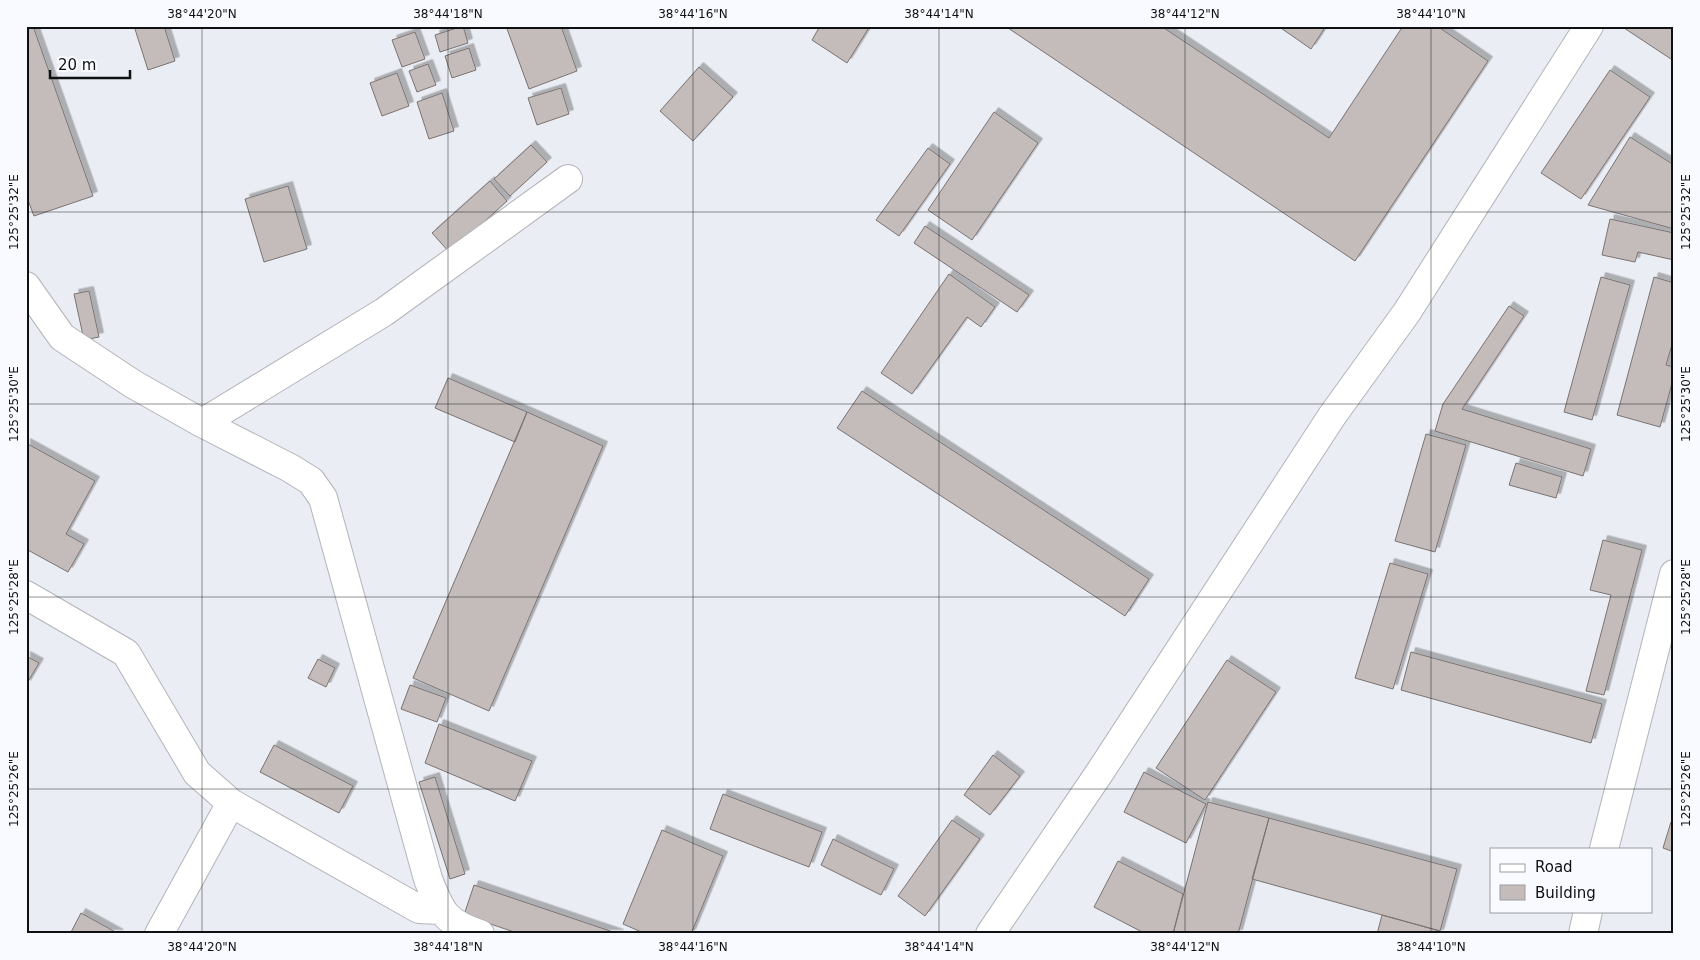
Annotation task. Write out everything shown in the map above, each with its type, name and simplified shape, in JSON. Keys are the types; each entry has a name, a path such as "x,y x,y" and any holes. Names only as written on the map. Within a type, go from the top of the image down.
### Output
{"street":[{"path":"990,934 1100,772 1332,416 1407,312 1589,26"},
{"path":"202,423 384,312 568,179"},
{"path":"26,286 62,337 133,384 202,423 290,468 311,481 323,498 426,870 440,910 462,928 480,934"},
{"path":"1604,848 1674,574"},
{"path":"26,595 126,653 197,774 231,803 419,909 440,910"},
{"path":"159,934 231,803"},
{"path":"1583,934 1588,912"}],"building":[{"path":"26,26 33,26 93,196 34,216 26,195"},
{"path":"134,26 164,26 175,61 148,70"},
{"path":"463,26 468,43 440,52 435,35"},
{"path":"506,26 561,26 577,71 529,89"},
{"path":"820,26 870,26 847,63 812,40"},
{"path":"1005,26 1161,26 1329,138 1403,26 1437,26 1488,61 1355,261"},
{"path":"1278,26 1326,26 1311,49"},
{"path":"1625,26 1674,26 1674,61 1624,28"},
{"path":"415,32 425,59 402,67 392,40"},
{"path":"469,48 476,70 452,78 445,56"},
{"path":"428,64 436,85 417,92 409,71"},
{"path":"699,67 733,97 693,141 660,111"},
{"path":"1610,70 1650,97 1581,199 1541,173"},
{"path":"397,73 409,106 382,116 370,83"},
{"path":"561,88 569,114 537,125 528,98"},
{"path":"442,93 454,131 429,139 417,102"},
{"path":"994,112 1038,143 972,240 928,210"},
{"path":"1630,137 1674,165 1674,229 1588,205"},
{"path":"531,145 547,162 510,196 494,179"},
{"path":"928,148 950,164 899,236 876,220"},
{"path":"490,181 507,201 450,253 432,233"},
{"path":"288,186 307,249 264,262 245,199"},
{"path":"1610,219 1674,233 1674,260 1638,252 1635,262 1602,255"},
{"path":"925,226 1029,295 1017,312 914,243"},
{"path":"949,274 995,307 981,327 967,317 912,394 881,373"},
{"path":"1601,277 1630,285 1592,420 1564,412"},
{"path":"1654,277 1674,283 1674,338 1666,365 1674,367 1674,376 1660,427 1617,415"},
{"path":"89,291 99,337 84,340 74,294"},
{"path":"1509,306 1524,316 1462,409 1591,449 1583,476 1435,431 1443,404"},
{"path":"448,378 527,412 515,442 435,408"},
{"path":"862,391 1149,579 1125,616 837,428"},
{"path":"527,412 603,446 489,711 413,678"},
{"path":"1426,434 1466,445 1435,552 1395,541"},
{"path":"26,443 95,481 66,534 84,544 68,572 26,549"},
{"path":"1516,463 1562,477 1556,498 1509,485"},
{"path":"1603,540 1642,550 1604,695 1586,691 1611,595 1590,590"},
{"path":"1390,563 1428,574 1393,689 1355,678"},
{"path":"1411,652 1602,704 1591,743 1401,690"},
{"path":"26,656 39,663 26,685"},
{"path":"318,659 335,668 326,687 308,678"},
{"path":"1227,660 1276,692 1205,800 1156,768"},
{"path":"410,685 446,698 437,722 401,709"},
{"path":"439,724 532,761 515,801 425,763"},
{"path":"274,745 353,786 339,813 260,772"},
{"path":"993,755 1020,776 990,815 964,795"},
{"path":"1144,772 1206,804 1186,843 1124,812"},
{"path":"435,777 465,874 450,879 419,782"},
{"path":"723,794 822,832 809,867 710,829"},
{"path":"1208,802 1269,818 1238,934 1173,934"},
{"path":"1269,818 1457,869 1440,931 1252,879"},
{"path":"952,820 980,839 925,916 898,896"},
{"path":"1671,822 1674,822 1674,852 1663,848"},
{"path":"662,830 723,856 691,934 646,934 623,924"},
{"path":"833,839 894,869 881,895 821,865"},
{"path":"1118,861 1183,894 1173,934 1146,934 1094,907"},
{"path":"474,885 619,934 520,934 464,915"},
{"path":"81,913 119,934 70,934"},
{"path":"1382,915 1440,931 1439,934 1377,934"}]}
